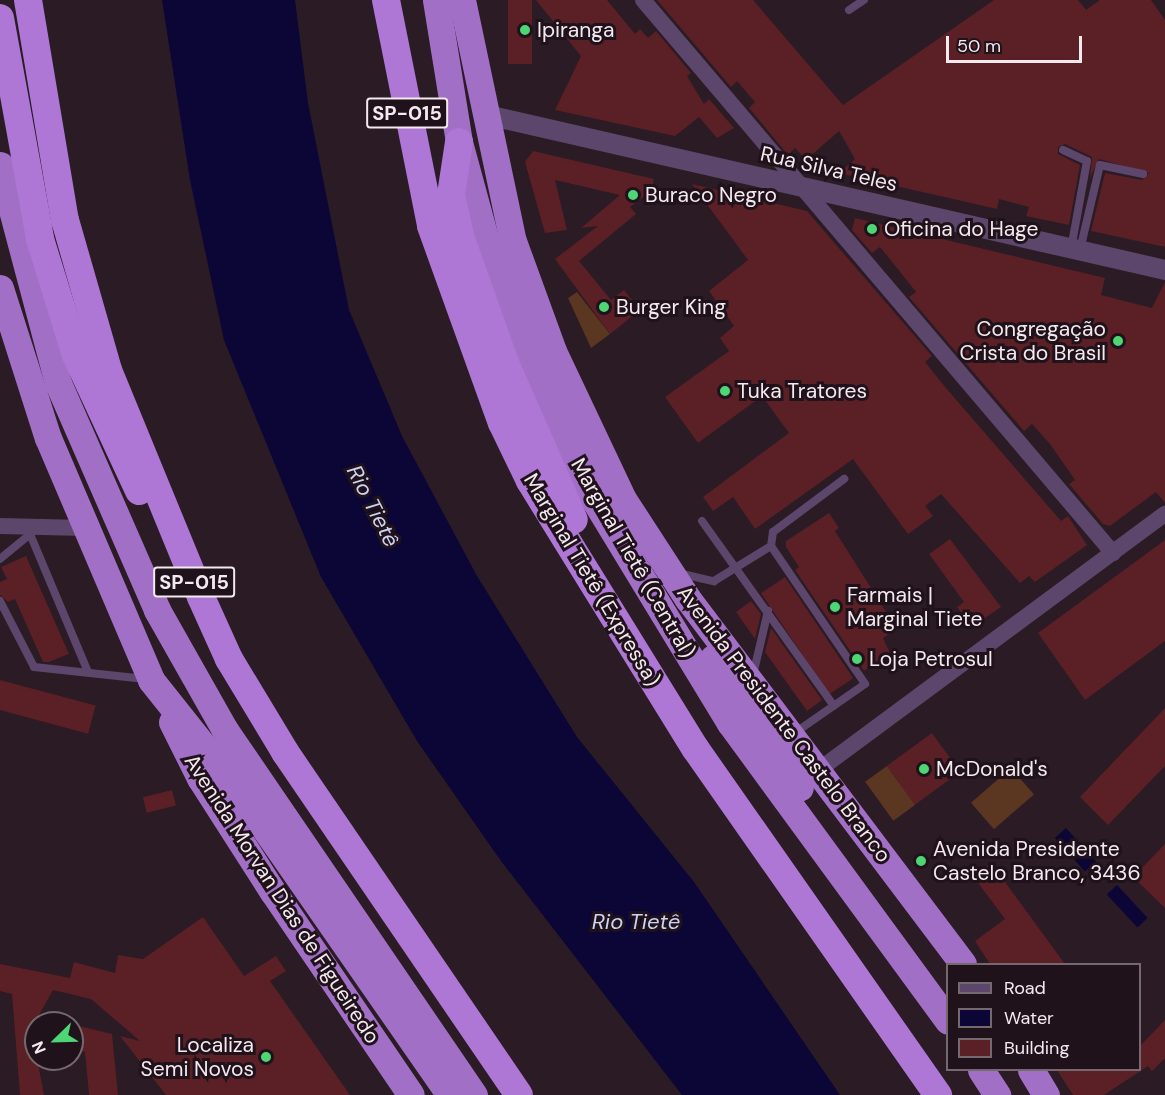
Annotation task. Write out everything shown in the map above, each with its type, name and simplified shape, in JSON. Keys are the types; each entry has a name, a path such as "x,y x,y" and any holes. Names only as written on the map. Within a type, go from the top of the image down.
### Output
{"highway":[{"name":"SP-015","path":"28,0 63,209 98,335 201,597 229,659 285,752 519,1095"},
{"name":"Marginal Tietê (Expressa)","path":"386,0 431,226 502,423 561,535 695,748 938,1095"},
{"name":"Marginal Tietê (Central)","path":"436,0 459,142 485,238 535,372 595,501 730,723 946,1018"},
{"name":"Avenida Presidente Castelo Branco","path":"462,0 483,114 513,241 553,351 623,500 688,599 820,769 962,963"},
{"path":"0,18 40,239 76,355 158,530 201,597"},
{"path":"459,142 451,195 505,363 558,493 683,706 695,748"},
{"path":"0,165 58,383 157,610 225,730 474,1095"},
{"path":"0,288 48,438 84,528 151,680 233,783 450,1095"},
{"path":"688,599 711,654 900,934 911,968"},
{"name":"Avenida Morvan Dias de Figueiredo","path":"151,680 200,778 408,1092"},
{"path":"982,1071 997,1095"},
{"path":"1032,1071 1046,1095"}],"street":[{"path":"643,0 1113,553"},
{"name":"Rua Silva Teles","path":"483,114 1165,270"},
{"path":"820,769 1165,514"},
{"path":"0,526 34,530 84,528"}],"lane":[{"path":"849,9 864,0"},
{"path":"1063,150 1087,161 1075,251"},
{"path":"1075,251 1100,165 1143,174"},
{"path":"793,734 865,684 771,546 773,532 844,478"},
{"path":"702,521 834,706"},
{"path":"0,560 34,530 88,672"},
{"path":"670,571 714,581 771,546"},
{"path":"0,601 30,664 151,680"},
{"path":"752,681 768,611"}],"shaded area":[{"path":"577,292 610,334 591,348 568,298"},
{"path":"887,766 915,805 893,821 865,782"},
{"path":"1011,768 1034,794 994,829 971,803"}],"water":[{"name":"Rio Tietê","path":"162,0 295,0 308,103 349,310 402,436 477,576 577,737 694,882 840,1095 682,1095 501,861 417,741 321,577 224,340 190,180"},
{"path":"1066,828 1096,861 1085,871 1055,838"},
{"path":"1117,885 1148,918 1137,927 1107,895"}],"building":[{"name":"Ipiranga","path":"508,0 532,0 532,64 508,64"},
{"path":"536,0 607,0 635,34 640,29 648,38 656,31 691,73 687,76 704,104 709,99 734,128 717,138 699,117 675,136 555,110 581,56"},
{"path":"657,0 753,0 843,105 994,0 1078,0 1086,10 1100,0 1151,0 1165,20 1165,247 1091,231 1105,173 1142,180 1149,173 1099,159 1090,178 1092,157 1065,144 1058,147 1058,154 1080,165 1069,225 1026,216 1029,207 999,199 997,209 839,173 855,159 839,131 806,160 795,148 788,155 749,108 755,102 737,81 731,87"},
{"path":"533,151 654,179 652,191 630,207 636,214 579,261 611,300 624,290 640,310 610,334 555,259 598,226 581,228 620,195 555,180 567,230 545,233 525,162"},
{"path":"692,184 807,211 932,356 925,362 946,388 1061,521 1068,516 1087,545 1035,582 1029,576 1020,583 941,494 925,506 933,516 908,534 853,459 755,529 733,497 713,511 703,497 789,433 762,396 698,443 665,397 729,351 720,338 734,326 709,291 748,260"},
{"path":"855,218 1105,278 1101,295 1152,308 1165,282 1165,503 1156,492 1110,526 1103,524 1069,484 1075,480 1050,444 1032,424 1024,431 909,297 916,292 880,247 872,253 852,230"},
{"path":"829,513 839,528 835,531 897,629 883,638 890,653 864,671 795,570 799,567 786,547 786,541"},
{"path":"950,539 1001,607 979,622 969,624 957,607 964,602 929,554"},
{"path":"1165,540 1165,641 1085,700 1038,633"},
{"path":"26,556 69,654 49,662 43,662 15,599 8,602 0,595 0,582 7,579 1,567"},
{"path":"785,577 853,678 829,694 761,593"},
{"path":"751,601 761,614 755,639 736,612"},
{"path":"771,628 822,700 807,711 765,652"},
{"path":"0,680 96,706 88,734 0,710"},
{"path":"1165,708 1165,766 1108,825 1080,797"},
{"name":"McDonald's","path":"932,733 960,772 915,805 887,766"},
{"path":"172,790 176,806 147,813 143,797"},
{"path":"1165,844 1165,908 1133,877"},
{"path":"991,863 1064,963 989,963 975,941 1005,919 973,876"},
{"path":"203,917 244,976 276,956 286,971 270,981 350,1095 166,1095 120,1036 140,1041 91,999 53,990 41,1011 24,1011 24,1071 39,1071 44,1095 20,1095 12,994 0,991 0,964 70,978 74,962 115,973 118,955 143,959"},
{"path":"1165,1020 1165,1058 1152,1071 1148,1066 1141,1071 1141,1045"},
{"path":"84,1027 112,1034 118,1095 89,1095"},
{"path":"1058,1071 1140,1071 1104,1095 1073,1095"}],"place":[{"name":"Ipiranga","path":"525,30"},
{"name":"Buraco Negro","path":"633,195"},
{"name":"Oficina do Hage","path":"872,229"},
{"name":"Burger King","path":"604,307"},
{"name":"Congregação Crista do Brasil","path":"1118,341"},
{"name":"Tuka Tratores","path":"725,391"},
{"name":"Farmais | Marginal Tiete","path":"835,607"},
{"name":"Loja Petrosul","path":"857,659"},
{"name":"McDonald's","path":"924,769"},
{"name":"Avenida Presidente Castelo Branco, 3436","path":"921,861"},
{"name":"Localiza Semi Novos","path":"266,1057"}]}
